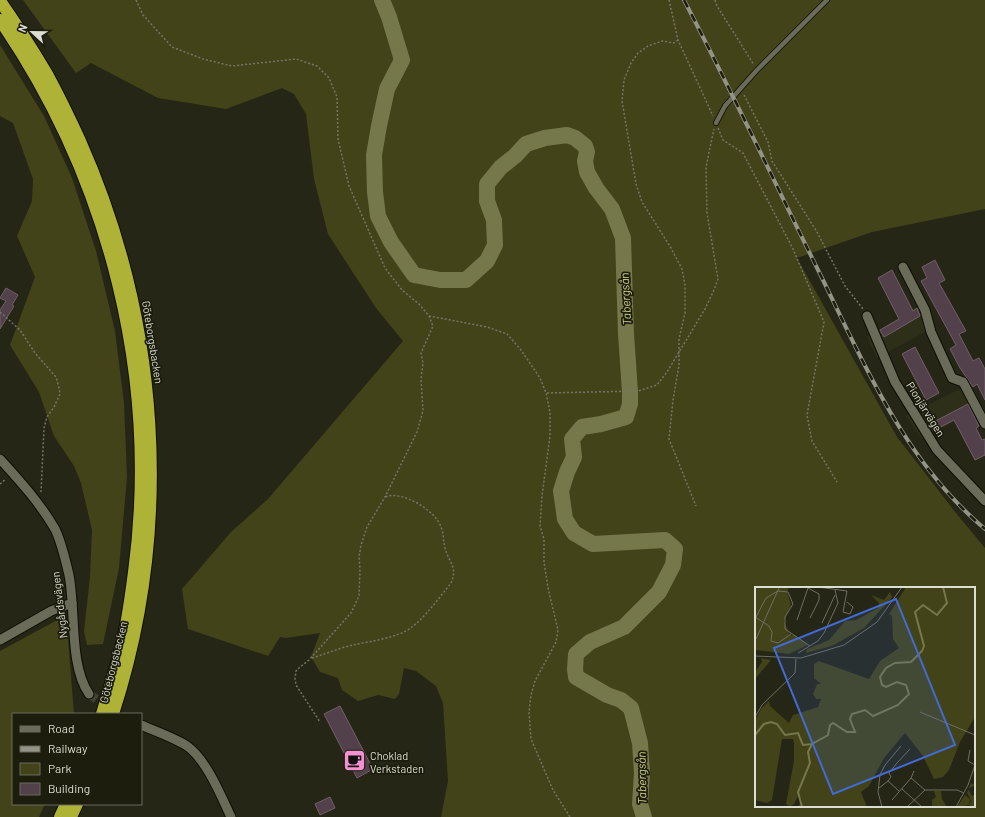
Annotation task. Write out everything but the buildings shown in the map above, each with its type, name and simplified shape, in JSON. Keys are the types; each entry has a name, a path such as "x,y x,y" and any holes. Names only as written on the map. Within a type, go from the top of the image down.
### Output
{"highway":[{"name":"Göteborgsbacken","path":"0,1 23,34 48,75 70,118 89,162 105,202 119,244 130,285 139,328 149,407 151,448 150,514 141,601 133,644 113,713"},
{"name":"Göteborgsbacken","path":"0,20 39,82 79,164 107,243 127,323 133,355 140,422 140,512 136,556 123,639 102,713"},
{"path":"60,817 66,805"},
{"path":"72,817 77,805"}],"street":[{"path":"903,268 925,310 931,332 952,378 963,382 985,424"},
{"name":"Pionjärvägen","path":"867,316 895,382 933,443 985,501"},
{"name":"Nygårdsvägen","path":"0,460 32,496 55,530 69,575 78,670 83,685 89,694"},
{"path":"0,640 51,611 72,603"},
{"path":"142,725 186,745 199,756 231,817"}],"lane":[{"path":"716,123 725,106 757,70 827,0"}],"path":[{"path":"136,0 143,15 172,47 204,59 232,66 296,59 317,66 330,78 337,97 338,139 349,186 385,268 402,290 419,304 430,316 433,326 421,353 423,363 421,379 423,411 416,432 385,497 367,527 359,557 359,596 351,613 310,658 296,671 296,685 320,722"},
{"path":"669,0 678,40 716,123 722,140 743,153 793,249 824,322 807,415 812,441 837,482"},
{"path":"715,0 717,6 757,70"},
{"path":"678,40 674,43 662,41 648,46 638,54 631,63 624,80 622,101 636,184 642,202 671,248 682,269 685,285 685,313 679,339 679,365 673,400 669,440 696,506"},
{"path":"741,88 768,142 772,161 817,232 846,286 867,316"},
{"path":"546,393 638,391 657,385 679,354 706,309 718,279 706,213 706,168 708,152 716,123"},
{"path":"0,312 20,330 35,353 56,377 60,388 60,394 47,417 44,428 40,507"},
{"path":"430,316 487,327 507,334 521,350 540,378 546,393 550,412 550,436 542,496 540,526 544,539 545,569 558,630 556,642 535,681 531,695 529,712 531,740 553,790 570,817"},
{"path":"0,484 5,479"},
{"path":"310,658 352,645 405,632 412,628 451,583 454,577 454,568 444,548 441,526 430,511 406,498 396,495 385,497"}],"shaded area":[{"path":"919,306 927,331 877,358 867,337"},
{"path":"962,388 974,410 922,439 906,416"}],"green space":[{"path":"23,0 985,0 985,209 872,232 797,258 897,437 985,548 985,817 441,817 448,781 443,703 436,686 416,671 404,668 399,694 395,699 378,695 358,701 342,690 338,678 320,672 311,657 320,633 286,638 280,637 268,656 188,629 182,589 231,532 268,499 403,341 376,308 328,234 314,179 306,114 294,94 282,88 226,109 158,98 91,63 76,73"},
{"path":"0,45 44,116 72,178 96,251 115,331 124,403 127,477 119,568 103,644 87,645 84,631 90,577 92,530 81,483 74,466 54,436 39,392 10,345 35,277 17,236 32,201 33,179 13,123 0,116"},
{"path":"61,618 68,638 74,713 12,713 12,805 45,805 39,817 0,817 0,651"}],"waterway":[{"name":"Tabergsån","path":"382,0 389,17 402,60 387,89 379,126 374,155 375,192 378,216 391,242 414,275 440,280 466,280 487,261 495,245 494,220 487,201 487,184 501,167 515,156 526,144 545,138 567,135 575,138 585,146 587,152 585,161 587,172 596,188 612,209 623,238 630,404 626,417 601,424 582,427 572,439 574,457 561,491 565,519 574,533 593,544 665,540 675,549 673,565 659,592 624,627 590,642 576,654 576,677 607,695 621,700 631,708 640,743 642,773 640,804 644,817"}],"tunnel":[{"path":"89,694 109,708"}],"railway":[{"path":"684,0 737,104 872,380 911,445 933,475 957,503 985,529"}],"place":[{"name":"Choklad Verkstaden","path":"354,761"}]}
